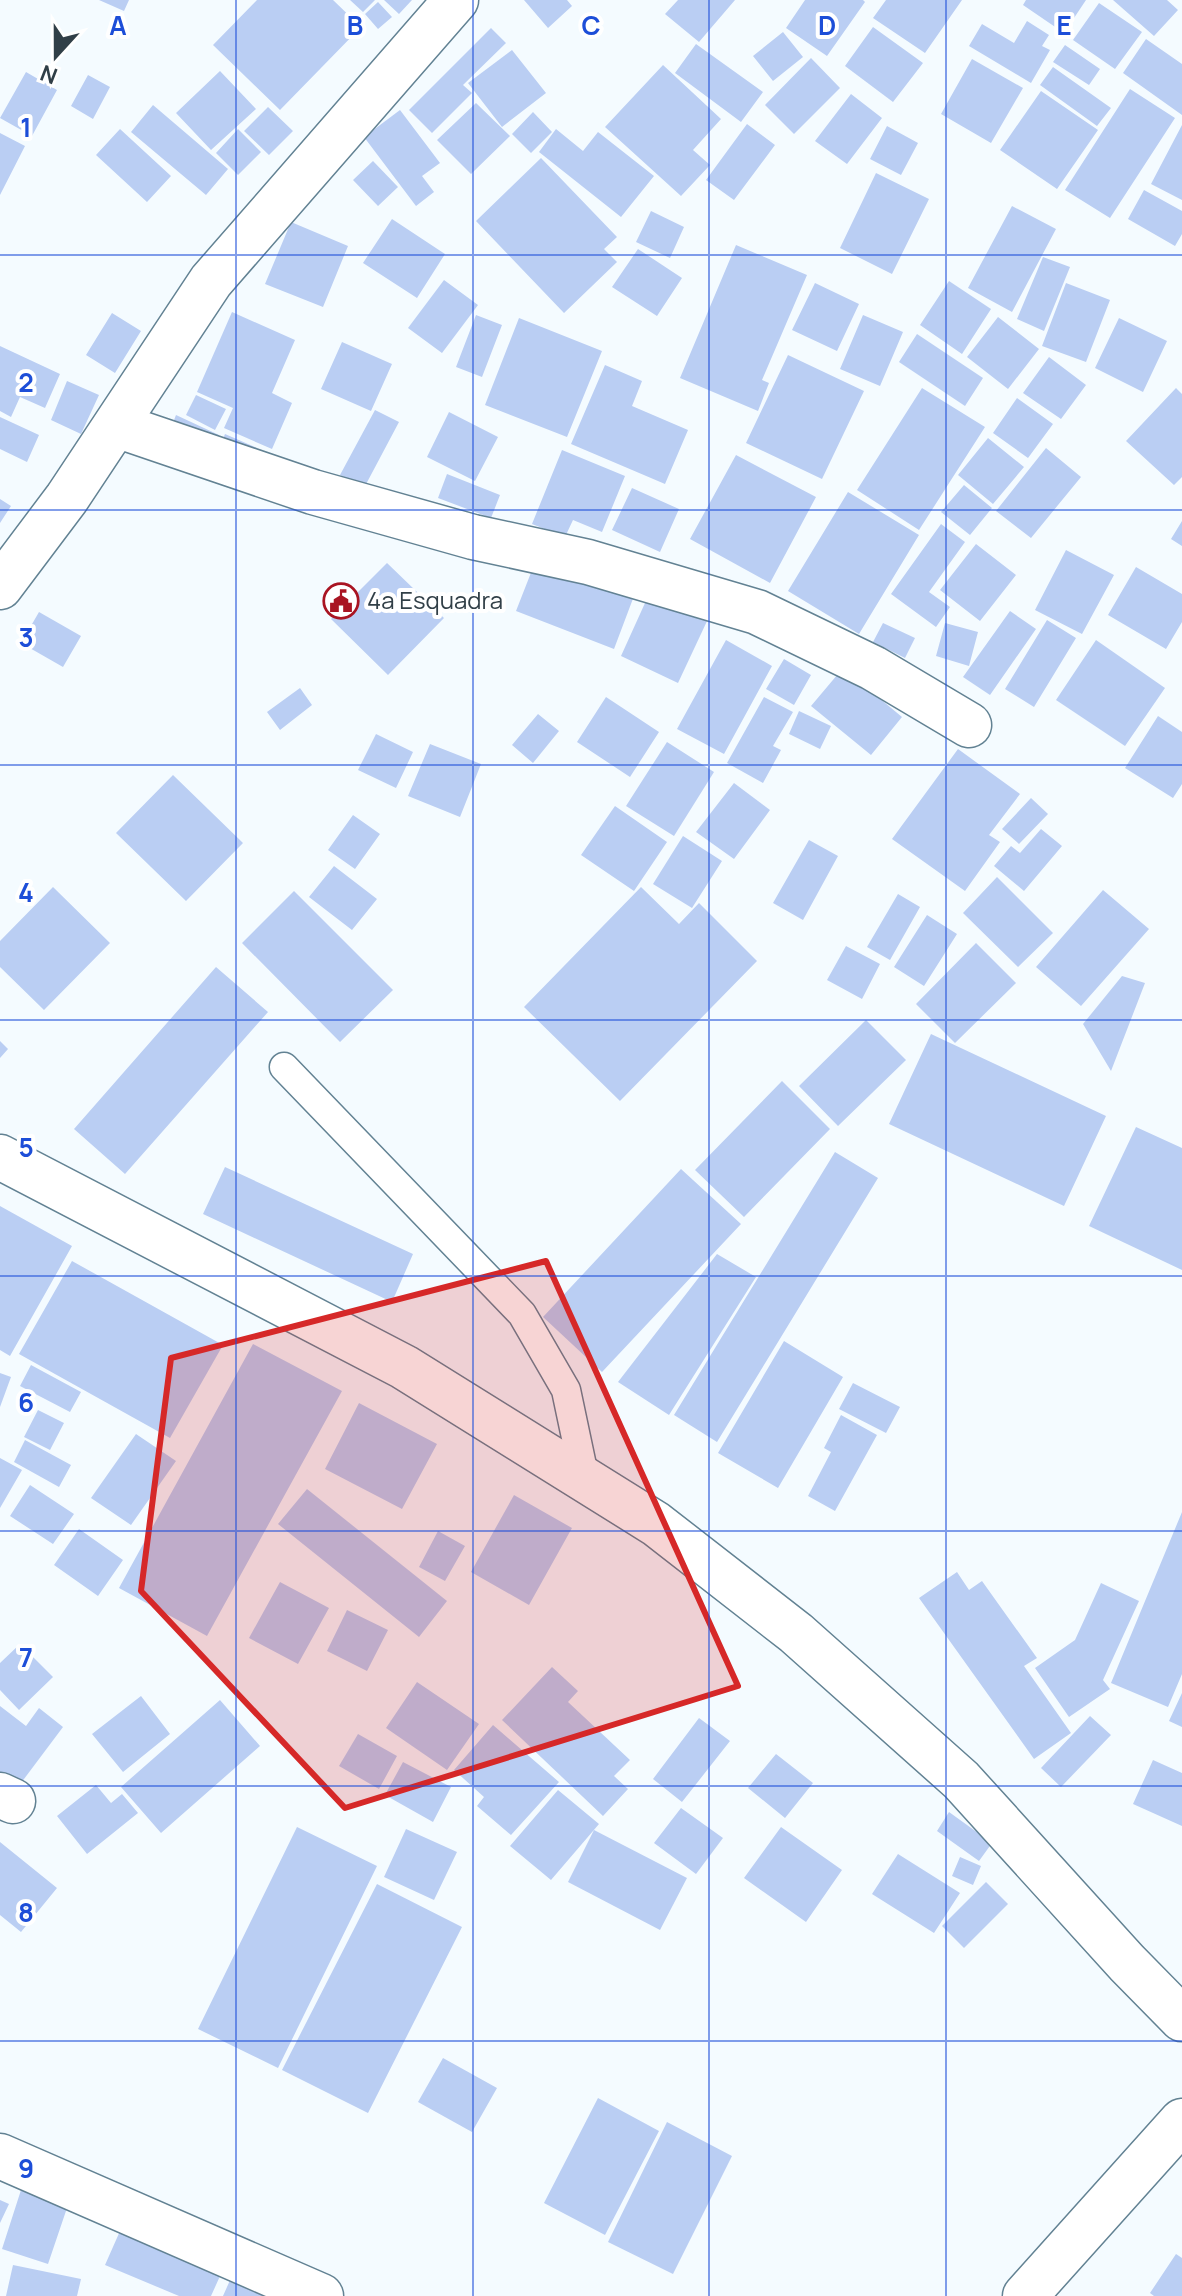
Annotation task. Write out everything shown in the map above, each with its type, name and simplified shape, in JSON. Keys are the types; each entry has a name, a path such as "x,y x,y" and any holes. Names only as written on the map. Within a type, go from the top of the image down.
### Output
{"street":[{"path":"0,587 67,498 211,281 456,0"},
{"path":"116,425 313,492 473,537 588,562 757,612 873,668 969,725"},
{"path":"0,1157 404,1367 656,1524 796,1633 961,1780 1182,2019"},
{"path":"1025,2296 1182,2121"},
{"path":"0,2156 321,2296"}],"lane":[{"path":"284,1067 522,1314 566,1390 585,1480"}],"highlighted area":[{"path":"546,1261 738,1686 345,1808 141,1591 171,1358"}],"building":[{"path":"99,0 129,0 124,11"},
{"path":"257,0 333,0 361,27 280,110 213,45"},
{"path":"350,0 375,0 363,12"},
{"path":"384,0 412,0 399,14"},
{"path":"524,0 567,0 572,6 548,28"},
{"path":"678,0 735,0 699,42 665,14"},
{"path":"805,0 865,2 827,56 786,28"},
{"path":"886,0 962,0 925,53 873,18"},
{"path":"1026,0 1086,0 1064,33 1023,5"},
{"path":"1113,0 1167,0 1178,10 1154,36"},
{"path":"378,2 392,17 378,29 365,14"},
{"path":"1099,3 1142,32 1115,69 1073,40"},
{"path":"1027,21 1049,35 1042,46 1050,50 1031,83 969,46 982,24 1014,43"},
{"path":"873,27 923,63 893,102 845,66"},
{"path":"491,28 506,43 463,85 472,93 432,133 409,110"},
{"path":"783,32 803,57 773,81 753,56"},
{"path":"1146,39 1182,64 1182,115 1123,73"},
{"path":"696,44 763,92 741,122 675,73"},
{"path":"1065,45 1100,69 1089,85 1053,62"},
{"path":"512,50 546,93 502,127 468,83"},
{"path":"811,58 840,88 794,134 765,105"},
{"path":"972,59 1023,88 991,143 941,114"},
{"path":"663,65 721,119 693,150 710,165 681,196 605,127"},
{"path":"1053,67 1111,108 1097,126 1040,85"},
{"path":"220,71 256,109 211,150 176,113"},
{"path":"26,72 57,90 32,136 0,118"},
{"path":"88,75 110,87 93,119 71,106"},
{"path":"1130,89 1175,118 1110,218 1065,190"},
{"path":"1041,91 1098,130 1057,189 1000,150"},
{"path":"851,94 882,118 847,164 815,141"},
{"path":"476,103 510,136 471,174 437,140"},
{"path":"153,105 228,169 206,195 131,132"},
{"path":"268,107 293,131 269,155 244,131"},
{"path":"400,110 440,163 422,176 434,192 416,206 364,137"},
{"path":"533,112 552,132 531,153 512,134"},
{"path":"747,124 775,145 734,200 706,180"},
{"path":"1182,125 1182,200 1151,184"},
{"path":"887,126 918,143 901,175 870,159"},
{"path":"120,129 171,176 147,202 96,155"},
{"path":"238,129 261,152 238,175 216,153"},
{"path":"556,129 583,151 598,132 654,176 621,217 539,152"},
{"path":"0,133 25,146 0,195"},
{"path":"541,158 617,237 604,249 617,262 564,313 476,221"},
{"path":"373,161 398,187 378,206 353,180"},
{"path":"876,173 929,199 892,274 840,248"},
{"path":"1144,190 1182,211 1182,234 1175,246 1128,219"},
{"path":"1012,206 1056,229 1012,312 968,288"},
{"path":"651,211 684,227 670,258 636,242"},
{"path":"392,219 445,254 417,298 363,263"},
{"path":"291,222 348,246 323,307 265,284"},
{"path":"736,245 807,275 762,380 769,383 758,411 680,378"},
{"path":"638,249 682,278 657,316 612,287"},
{"path":"1043,257 1070,267 1044,331 1017,319"},
{"path":"444,280 478,305 442,353 408,328"},
{"path":"949,281 991,309 962,354 920,325"},
{"path":"815,283 859,304 837,351 792,330"},
{"path":"1066,283 1110,300 1086,362 1042,346"},
{"path":"232,312 295,340 272,393 292,403 272,449 224,428 233,408 197,392"},
{"path":"112,313 141,331 115,373 86,355"},
{"path":"476,315 502,325 482,377 456,367"},
{"path":"863,315 903,332 880,386 840,369"},
{"path":"998,317 1039,349 1008,389 967,357"},
{"path":"519,318 602,351 567,437 485,405"},
{"path":"1119,318 1167,341 1143,392 1095,368"},
{"path":"917,334 983,378 965,406 899,362"},
{"path":"342,342 392,364 371,411 321,389"},
{"path":"0,346 60,374 45,408 20,397 11,417 0,411"},
{"path":"788,355 864,391 822,479 746,443"},
{"path":"1049,357 1086,385 1061,419 1023,393"},
{"path":"605,365 642,381 632,406 688,430 665,484 571,444"},
{"path":"67,381 99,395 81,434 51,420"},
{"path":"922,388 985,427 919,530 857,490"},
{"path":"1176,388 1182,394 1182,477 1174,485 1126,441"},
{"path":"196,395 226,409 215,430 186,415"},
{"path":"1017,398 1053,424 1028,458 993,433"},
{"path":"375,410 399,422 364,488 340,475"},
{"path":"449,412 498,437 475,481 427,457"},
{"path":"176,415 219,435 211,453 169,433"},
{"path":"0,417 39,435 27,462 0,449"},
{"path":"225,434 257,448 249,468 217,454"},
{"path":"988,438 1024,467 993,504 958,475"},
{"path":"1046,448 1081,477 1031,538 996,511"},
{"path":"562,450 625,476 602,532 573,520 565,537 532,524"},
{"path":"736,455 816,497 770,583 690,539"},
{"path":"447,474 500,495 491,518 438,498"},
{"path":"964,485 992,508 970,535 941,512"},
{"path":"632,488 679,509 660,552 612,530"},
{"path":"848,492 919,535 859,634 788,591"},
{"path":"0,499 11,506 0,523"},
{"path":"1182,521 1182,546 1171,539"},
{"path":"941,524 965,542 929,592 950,607 936,627 891,594"},
{"path":"976,544 1016,575 980,621 940,590"},
{"path":"1066,550 1114,575 1082,634 1035,610"},
{"path":"387,563 444,618 388,675 331,619"},
{"path":"534,565 637,588 614,649 516,611"},
{"path":"1136,567 1182,594 1182,622 1166,649 1108,615"},
{"path":"650,592 708,619 678,683 621,656"},
{"path":"1010,611 1036,629 990,695 963,677"},
{"path":"39,612 81,636 63,667 21,643"},
{"path":"1047,620 1076,638 1034,707 1005,689"},
{"path":"883,623 915,638 905,658 873,642"},
{"path":"945,623 978,632 969,666 936,656"},
{"path":"726,640 772,666 724,754 677,729"},
{"path":"1096,640 1165,688 1125,746 1056,700"},
{"path":"784,659 811,675 794,705 766,689"},
{"path":"843,668 902,717 871,755 811,706"},
{"path":"300,688 312,705 280,730 267,712"},
{"path":"606,697 659,732 630,777 577,742"},
{"path":"764,697 793,712 773,746 781,750 763,783 727,763"},
{"path":"799,711 831,726 820,749 789,734"},
{"path":"538,714 559,731 533,763 512,745"},
{"path":"1158,716 1182,732 1182,784 1173,798 1125,768"},
{"path":"376,734 413,752 396,788 358,770"},
{"path":"667,742 714,772 674,836 626,806"},
{"path":"430,744 481,764 460,817 408,796"},
{"path":"958,749 1020,794 989,835 1000,842 965,891 892,839"},
{"path":"173,775 243,843 186,901 116,833"},
{"path":"734,783 770,810 734,859 696,832"},
{"path":"1031,798 1048,814 1019,844 1002,829"},
{"path":"615,806 667,842 634,891 581,855"},
{"path":"353,815 380,834 355,869 328,850"},
{"path":"1041,829 1062,846 1024,891 994,866 1011,846 1020,853"},
{"path":"683,836 722,861 692,908 653,884"},
{"path":"809,840 838,856 803,920 773,903"},
{"path":"334,866 377,899 352,930 309,897"},
{"path":"997,877 1053,933 1018,967 963,913"},
{"path":"53,887 110,943 44,1010 0,967 0,941"},
{"path":"641,887 679,924 699,903 757,961 620,1101 524,1007"},
{"path":"1103,890 1149,929 1081,1006 1036,967"},
{"path":"294,891 393,990 340,1042 242,943"},
{"path":"898,894 920,907 890,960 867,947"},
{"path":"927,915 957,934 924,986 894,967"},
{"path":"976,943 1016,983 955,1043 916,1004"},
{"path":"846,946 880,964 862,999 827,980"},
{"path":"216,967 268,1012 125,1174 74,1129"},
{"path":"1122,976 1145,983 1111,1071 1083,1024"},
{"path":"866,1020 906,1060 838,1126 799,1086"},
{"path":"931,1034 1106,1116 1064,1206 889,1124"},
{"path":"0,1041 8,1049 0,1058"},
{"path":"782,1081 830,1129 744,1217 695,1170"},
{"path":"1136,1127 1182,1148 1182,1270 1089,1226"},
{"path":"835,1152 878,1178 717,1442 674,1415"},
{"path":"225,1167 413,1254 392,1302 203,1214"},
{"path":"681,1169 741,1224 602,1372 543,1317"},
{"path":"0,1206 72,1246 10,1356 0,1350"},
{"path":"717,1254 756,1277 669,1415 618,1382"},
{"path":"72,1261 223,1345 170,1438 19,1354"},
{"path":"784,1341 843,1377 778,1488 718,1453"},
{"path":"253,1344 342,1391 207,1636 119,1588"},
{"path":"31,1365 81,1392 70,1412 20,1386"},
{"path":"0,1373 11,1377 0,1407"},
{"path":"853,1383 900,1407 886,1433 839,1409"},
{"path":"359,1403 437,1444 402,1509 325,1469"},
{"path":"38,1410 64,1423 50,1450 24,1437"},
{"path":"841,1415 877,1435 835,1511 808,1496 831,1452 824,1448"},
{"path":"136,1434 176,1461 131,1525 91,1498"},
{"path":"25,1440 71,1465 59,1487 14,1462"},
{"path":"0,1458 22,1470 0,1508"},
{"path":"30,1485 74,1514 53,1544 10,1516"},
{"path":"307,1489 447,1601 419,1637 278,1524"},
{"path":"514,1495 572,1528 529,1605 471,1572"},
{"path":"1182,1512 1182,1674 1168,1707 1111,1683"},
{"path":"79,1529 123,1560 98,1596 54,1565"},
{"path":"438,1531 465,1546 445,1581 419,1567"},
{"path":"957,1572 969,1590 982,1581 1037,1658 1024,1666 1071,1733 1034,1759 919,1598"},
{"path":"280,1582 329,1608 298,1664 249,1638"},
{"path":"1101,1583 1139,1601 1103,1680 1110,1689 1069,1717 1035,1668 1075,1640"},
{"path":"347,1610 388,1630 367,1671 327,1651"},
{"path":"20,1644 53,1677 19,1710 0,1690 0,1663"},
{"path":"552,1667 578,1691 568,1702 630,1760 614,1776 628,1789 603,1816 502,1720"},
{"path":"417,1682 479,1724 447,1770 386,1728"},
{"path":"1182,1693 1182,1727 1169,1721"},
{"path":"141,1696 170,1734 123,1772 92,1734"},
{"path":"220,1700 260,1746 161,1833 121,1787"},
{"path":"0,1706 26,1726 39,1708 63,1727 18,1787 0,1773"},
{"path":"1090,1716 1111,1735 1061,1787 1041,1768"},
{"path":"699,1718 730,1741 682,1802 653,1779"},
{"path":"493,1725 559,1782 511,1835 477,1806 484,1797 454,1770"},
{"path":"358,1734 397,1756 379,1789 339,1766"},
{"path":"776,1754 813,1783 785,1818 748,1788"},
{"path":"1153,1760 1182,1773 1182,1826 1133,1804"},
{"path":"403,1762 451,1787 433,1822 385,1795"},
{"path":"96,1785 111,1803 122,1794 138,1813 87,1854 57,1816"},
{"path":"558,1790 599,1824 551,1880 510,1846"},
{"path":"681,1808 723,1838 696,1874 654,1843"},
{"path":"949,1812 992,1843 979,1861 937,1831"},
{"path":"297,1827 377,1866 278,2068 198,2029"},
{"path":"781,1827 842,1870 806,1922 744,1878"},
{"path":"406,1829 457,1852 434,1900 384,1877"},
{"path":"594,1830 687,1878 660,1930 568,1882"},
{"path":"0,1842 57,1888 21,1932 0,1915"},
{"path":"898,1854 960,1893 934,1933 872,1894"},
{"path":"960,1857 981,1866 973,1885 952,1876"},
{"path":"986,1882 1008,1904 964,1948 942,1926"},
{"path":"377,1884 462,1927 368,2113 282,2070"},
{"path":"443,2058 497,2088 472,2132 418,2102"},
{"path":"598,2098 659,2131 605,2235 544,2203"},
{"path":"667,2122 732,2156 673,2274 608,2242"},
{"path":"21,2190 68,2205 48,2264 2,2249"},
{"path":"0,2200 9,2204 0,2223"},
{"path":"124,2222 225,2265 211,2296 179,2296 105,2265"},
{"path":"1176,2254 1182,2258 1182,2296 1154,2296 1150,2293"},
{"path":"13,2265 81,2279 77,2296 6,2296"},
{"path":"235,2269 268,2296 223,2296"}],"place":[{"name":"4a Esquadra","path":"341,601"}]}
